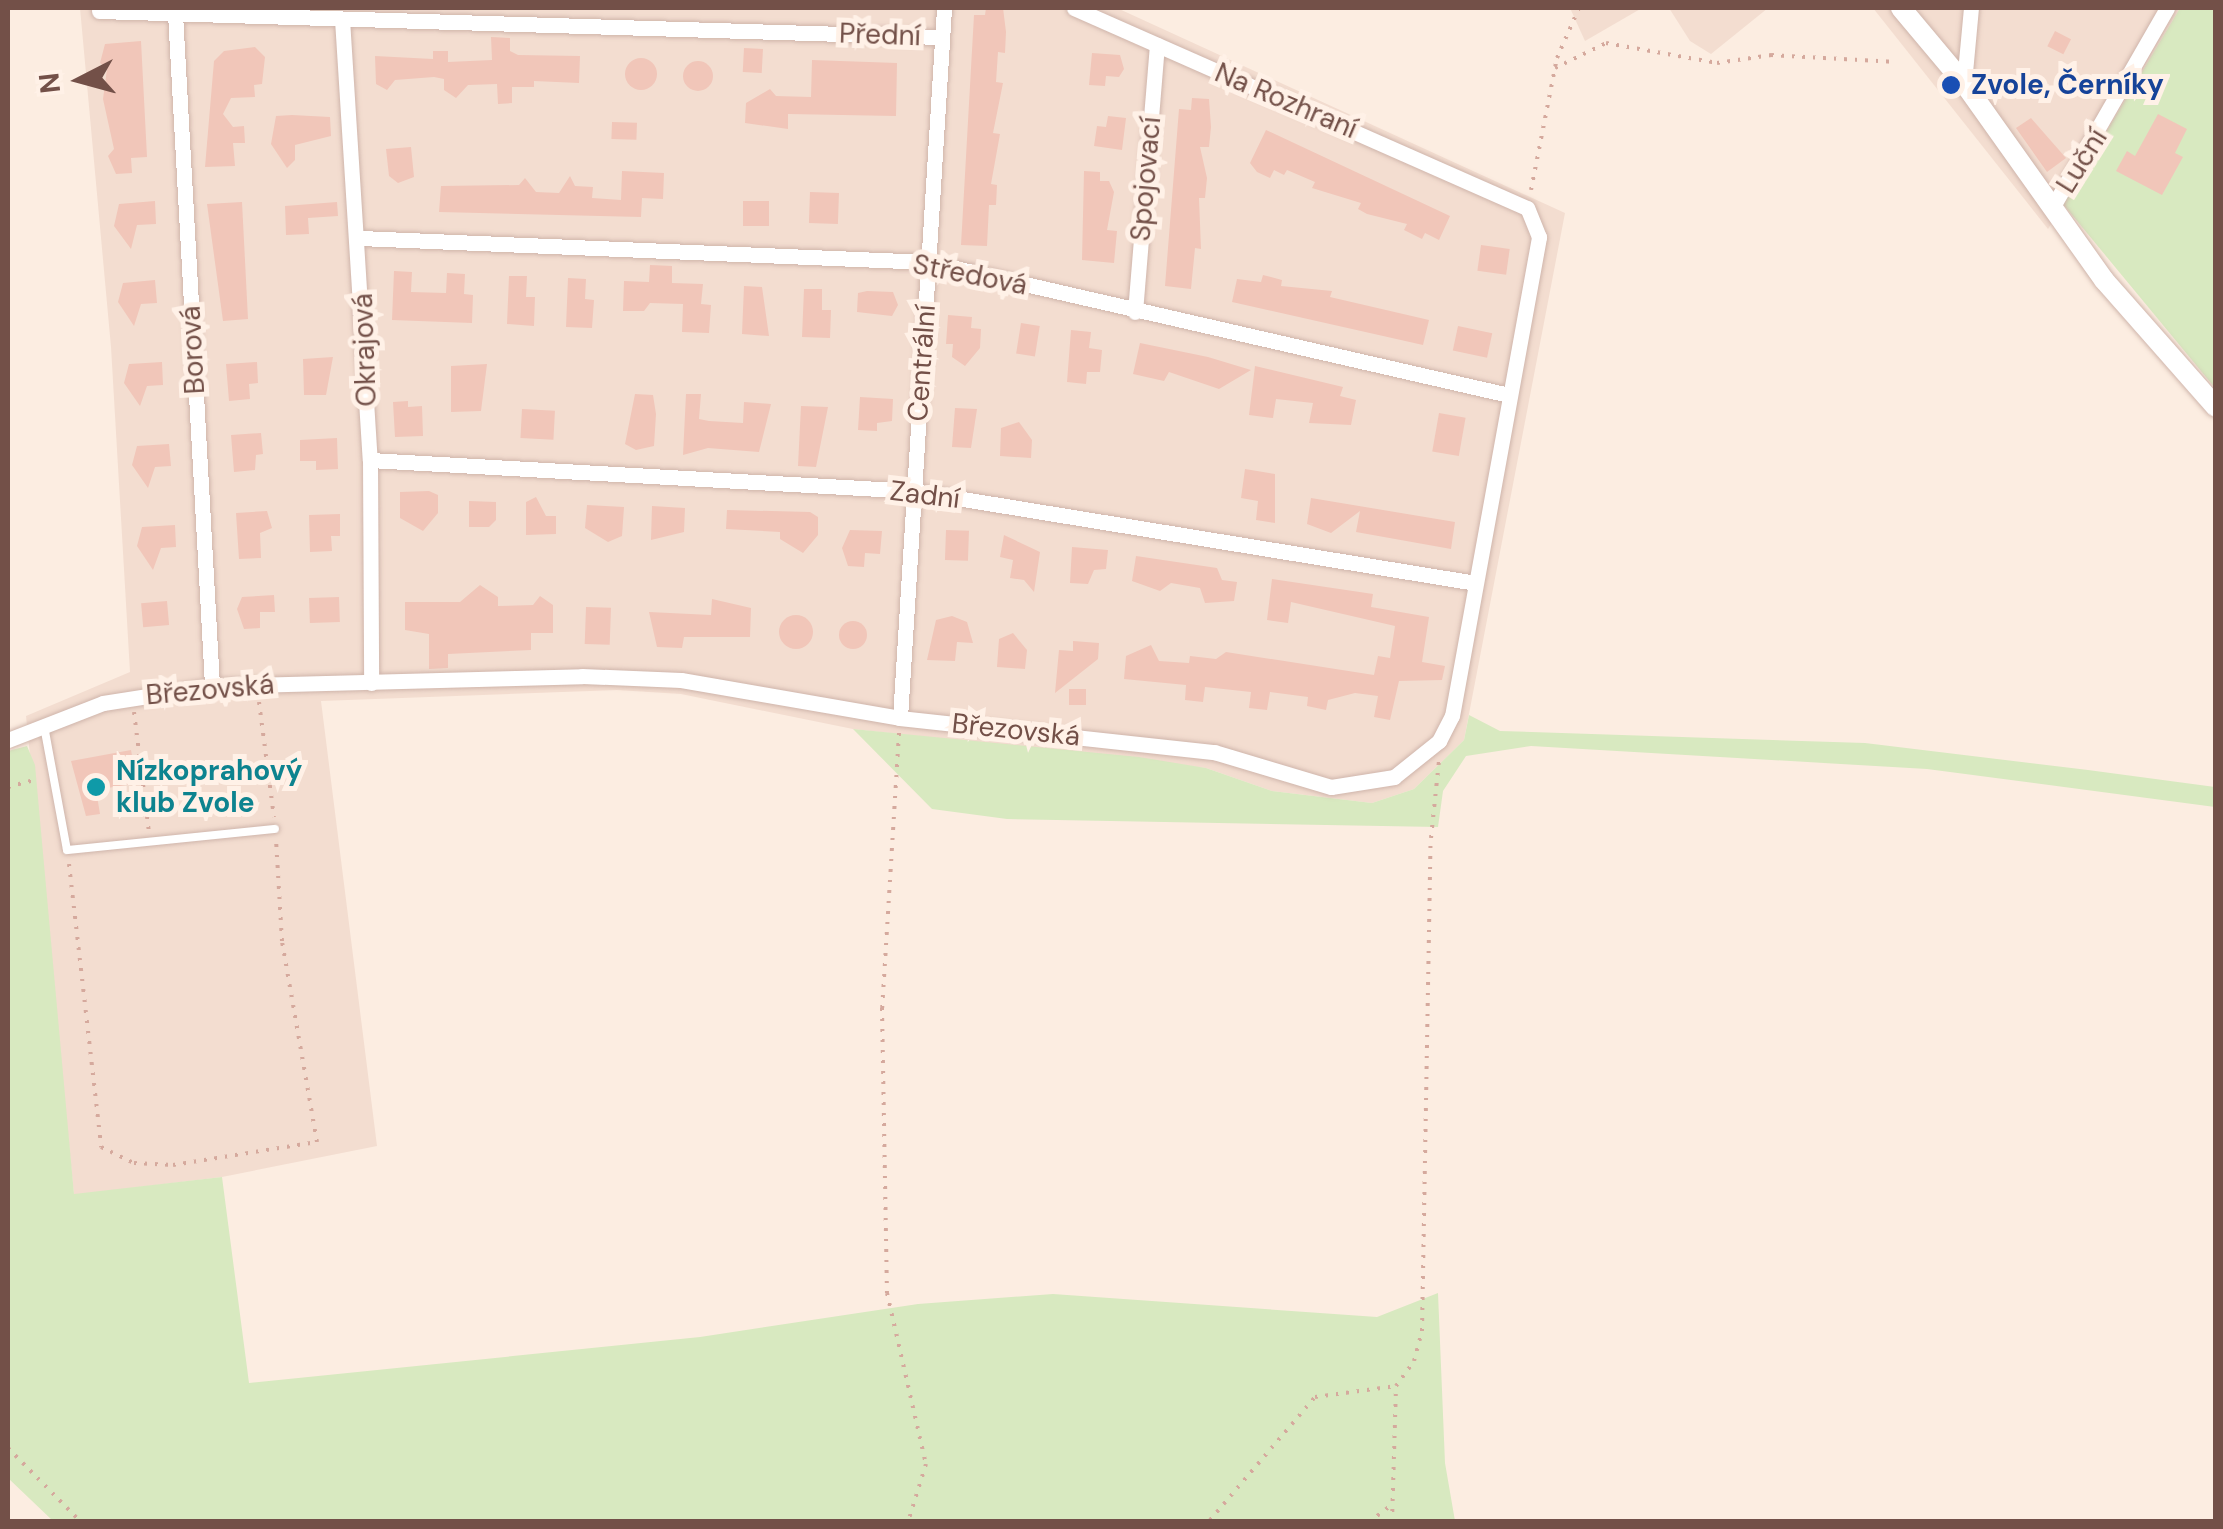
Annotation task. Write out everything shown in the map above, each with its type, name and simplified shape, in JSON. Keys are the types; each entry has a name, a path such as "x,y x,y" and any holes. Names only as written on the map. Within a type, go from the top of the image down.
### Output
{"street":[{"name":"Centrální","path":"900,718 944,8"},
{"name":"Na Rozhraní","path":"1074,8 1527,208"},
{"path":"1901,8 1964,83 2104,280 2216,407"},
{"path":"1964,83 1971,8"},
{"name":"Luční","path":"2052,208 2167,8"},
{"name":"Přední","path":"99,11 942,36"},
{"name":"Borová","path":"175,13 212,686"},
{"name":"Okrajová","path":"342,18 360,238 370,460 371,683"},
{"name":"Spojovací","path":"1136,312 1157,45"},
{"path":"1439,741 1452,716 1539,237 1527,208"},
{"name":"Středová","path":"360,238 928,262 1509,394"},
{"name":"Zadní","path":"370,460 914,491 1476,583"},
{"name":"Březovská","path":"8,740 132,697 212,686 582,676 681,680 900,718 1214,752 1331,787 1394,777 1439,741"}],"lane":[{"path":"44,726 67,850 275,828"}],"path":[{"path":"1527,208 1554,68 1578,8"},
{"path":"1554,68 1606,42 1717,63 1771,55 1896,62"},
{"path":"67,850 101,1147 134,1163 174,1165 318,1142 282,941 275,828 257,684"},
{"path":"132,697 151,841"},
{"path":"900,718 882,1008 887,1293 926,1464 908,1522"},
{"path":"1392,1522 1396,1386 1414,1362 1422,1331 1430,878 1439,741"},
{"path":"8,787 37,780"},
{"path":"1189,1522 1211,1521 1315,1396 1396,1386"},
{"path":"8,1448 81,1522"},
{"path":"1368,1522 1390,1506"}],"shaded area":[{"path":"80,8 1117,8 1565,213 1464,740 1414,789 1372,803 1272,791 1206,768 853,729 681,694 617,690 321,701 377,1146 222,1177 74,1195 26,716 130,672 111,347"},
{"path":"1570,8 1642,8 1585,41"},
{"path":"1669,8 1768,8 1711,54 1690,41"},
{"path":"1873,8 2180,8 2048,229"}],"green space":[{"path":"2180,8 2215,8 2215,388 2063,204"},
{"path":"1469,715 1500,731 1865,743 2088,770 2215,787 2215,807 1927,769 1531,746 1466,756 1443,791 1438,827 1007,819 932,809 853,729 1139,757 1206,768 1272,791 1372,803 1414,789 1464,740"},
{"path":"27,746 35,765 74,1194 222,1177 249,1383 700,1337 918,1304 1053,1294 1377,1317 1438,1293 1445,1463 1455,1521 53,1521 8,1478 8,751"}],"building":[{"path":"986,8 1003,8 1006,32 1005,53 998,52 996,82 1003,83 993,133 1000,134 991,184 997,185 996,205 989,205 987,246 961,245 974,15 985,15"},
{"path":"2055,31 2071,39 2063,54 2047,46"},
{"path":"491,37 510,38 510,51 518,55 580,56 579,83 534,81 534,87 512,87 512,103 498,104 497,84 468,85 456,98 444,90 444,79 434,77 395,80 387,90 376,84 375,56 433,59 433,51 448,51 448,62 492,60"},
{"path":"141,41 147,157 131,158 132,173 116,174 108,156 114,149 103,99 107,69 100,63 105,44"},
{"path":"255,47 265,57 262,84 254,85 255,97 231,98 223,114 233,127 244,126 245,143 233,143 235,166 205,167 214,61 224,51"},
{"path":"744,48 763,49 762,73 743,72"},
{"path":"1092,53 1120,55 1124,69 1119,77 1106,76 1105,86 1089,85"},
{"path":"641,58 652,63 657,74 652,85 641,90 630,85 625,74 630,63"},
{"path":"812,60 897,63 896,116 788,114 788,129 745,123 746,103 770,89 776,96 811,97"},
{"path":"698,61 709,65 713,76 709,87 698,91 687,87 683,76 687,65"},
{"path":"1192,98 1209,99 1211,127 1209,147 1200,147 1207,178 1205,198 1199,198 1201,249 1195,248 1191,289 1165,286 1179,109 1191,110"},
{"path":"2158,114 2187,129 2175,153 2183,157 2162,195 2116,171 2127,151 2135,156"},
{"path":"276,116 330,117 331,136 295,145 295,160 287,168 271,144"},
{"path":"1108,116 1126,118 1122,150 1094,146 1097,126 1106,127"},
{"path":"2031,118 2066,158 2047,172 2016,128"},
{"path":"612,122 637,123 636,140 611,139"},
{"path":"1266,130 1450,216 1439,240 1425,233 1422,239 1404,230 1407,224 1367,214 1358,209 1361,203 1312,188 1315,182 1287,170 1284,175 1274,170 1270,178 1257,172 1250,163"},
{"path":"411,147 414,177 398,183 389,176 386,149"},
{"path":"622,171 664,173 663,199 642,198 641,217 439,212 441,186 519,185 525,178 536,192 559,193 570,176 575,186 593,187 592,198 621,200"},
{"path":"1084,171 1100,172 1100,181 1109,181 1114,192 1107,230 1117,231 1114,263 1082,260"},
{"path":"810,192 839,193 838,224 809,223"},
{"path":"155,201 156,224 137,225 131,249 114,226 119,204"},
{"path":"743,201 769,201 769,226 743,226"},
{"path":"242,202 248,319 223,321 207,204"},
{"path":"337,202 338,216 308,218 309,234 286,235 285,206"},
{"path":"1481,245 1510,249 1506,275 1477,271"},
{"path":"650,265 672,266 672,283 703,284 701,304 711,305 709,333 682,332 683,304 650,303 644,311 623,311 624,281 649,282"},
{"path":"394,271 412,272 411,292 446,293 447,273 465,274 464,294 473,295 472,323 392,320"},
{"path":"1263,275 1282,280 1281,286 1332,291 1330,297 1429,320 1423,345 1232,302 1237,279 1261,282"},
{"path":"509,276 527,276 526,297 535,297 534,326 507,324"},
{"path":"568,278 586,279 585,299 594,300 592,328 566,327"},
{"path":"155,280 157,303 141,304 134,326 118,302 123,283"},
{"path":"744,286 762,287 769,336 742,334"},
{"path":"804,289 822,289 822,310 831,310 830,338 802,337"},
{"path":"893,292 898,305 892,316 857,312 858,293"},
{"path":"948,315 972,317 971,328 981,329 980,348 965,366 952,357 953,344 946,344"},
{"path":"1021,323 1040,326 1035,357 1016,354"},
{"path":"1458,326 1492,333 1487,358 1453,350"},
{"path":"1071,330 1091,332 1089,348 1102,350 1100,372 1087,372 1086,384 1067,382"},
{"path":"1140,343 1251,370 1219,389 1169,372 1164,381 1133,374"},
{"path":"333,357 326,395 304,395 303,359"},
{"path":"162,362 163,385 147,386 140,406 124,383 129,364"},
{"path":"257,362 258,383 249,384 250,399 229,401 226,364"},
{"path":"487,364 481,411 451,412 451,366"},
{"path":"1255,366 1343,387 1340,396 1356,400 1351,425 1309,423 1313,403 1276,399 1273,418 1249,415"},
{"path":"635,394 653,395 656,414 654,446 636,450 625,444"},
{"path":"686,394 701,394 699,419 709,421 743,423 744,402 771,404 759,452 708,448 683,455"},
{"path":"860,397 893,399 892,421 877,423 877,431 858,430"},
{"path":"408,401 408,407 422,406 423,436 395,437 393,402"},
{"path":"801,406 828,407 816,467 798,466"},
{"path":"955,408 977,409 971,448 952,447"},
{"path":"522,409 555,411 553,440 520,438"},
{"path":"1439,413 1466,418 1459,456 1432,451"},
{"path":"1019,422 1032,440 1031,458 1000,456 1001,428"},
{"path":"261,433 263,454 256,455 255,470 234,472 231,435"},
{"path":"337,438 338,469 316,470 316,461 300,461 300,440"},
{"path":"169,444 171,466 155,467 148,488 132,465 137,446"},
{"path":"1245,469 1275,474 1275,523 1256,520 1258,501 1241,498"},
{"path":"429,491 438,495 438,513 423,531 400,518 400,492"},
{"path":"536,497 546,516 556,516 556,534 526,535 526,502"},
{"path":"1311,498 1455,522 1451,549 1356,532 1360,511 1331,533 1307,524"},
{"path":"469,501 496,502 496,520 489,527 469,527"},
{"path":"587,505 624,507 622,536 608,542 585,528"},
{"path":"652,506 685,508 684,532 651,540"},
{"path":"727,510 810,512 818,517 818,535 803,553 780,539 780,532 726,529"},
{"path":"267,511 272,528 260,533 261,558 239,559 236,513"},
{"path":"340,514 340,536 331,536 332,551 310,552 309,515"},
{"path":"175,525 176,547 161,548 153,570 137,546 142,527"},
{"path":"850,530 882,531 880,554 865,553 864,567 848,566 842,548"},
{"path":"946,530 969,531 968,561 945,560"},
{"path":"1004,535 1040,552 1034,592 1024,580 1010,578 1013,560 1000,557"},
{"path":"1072,547 1108,550 1106,569 1094,570 1088,584 1070,583"},
{"path":"1136,556 1217,568 1222,580 1237,582 1234,601 1205,603 1200,588 1171,583 1160,591 1132,581"},
{"path":"1272,579 1373,594 1371,607 1429,617 1422,662 1445,666 1442,680 1399,681 1390,720 1374,717 1378,696 1355,693 1328,700 1326,710 1307,706 1308,697 1270,692 1267,710 1249,708 1251,692 1205,687 1203,702 1185,700 1186,685 1124,679 1126,656 1151,645 1159,661 1189,663 1190,656 1216,659 1226,652 1374,675 1378,656 1390,658 1395,626 1291,602 1288,623 1267,620"},
{"path":"480,585 498,597 498,606 533,605 540,596 553,605 553,633 531,633 531,650 448,654 448,668 429,669 429,634 405,630 405,602 460,602"},
{"path":"274,595 275,612 260,612 260,628 244,629 237,609 242,597"},
{"path":"339,597 340,622 310,623 309,598"},
{"path":"712,599 751,608 750,637 684,637 682,648 657,647 649,612 711,615"},
{"path":"167,601 169,625 143,627 141,603"},
{"path":"586,607 611,608 610,645 585,644"},
{"path":"796,615 808,620 813,632 808,644 796,649 784,644 779,632 784,620"},
{"path":"952,616 967,622 973,643 957,642 955,661 927,660 936,620"},
{"path":"853,621 863,625 867,635 863,645 853,649 843,645 839,635 843,625"},
{"path":"1013,633 1027,650 1025,669 997,667 999,639"},
{"path":"1073,641 1099,643 1098,659 1055,693 1059,650 1073,651"},
{"path":"1069,689 1086,689 1086,705 1069,705"},
{"name":"Nízkoprahový klub Zvole","path":"131,750 137,783 96,790 100,814 86,816 71,761"}],"place":[{"name":"Zvole, Černíky","path":"1951,85"},
{"name":"Nízkoprahový klub Zvole","path":"96,787"}]}
